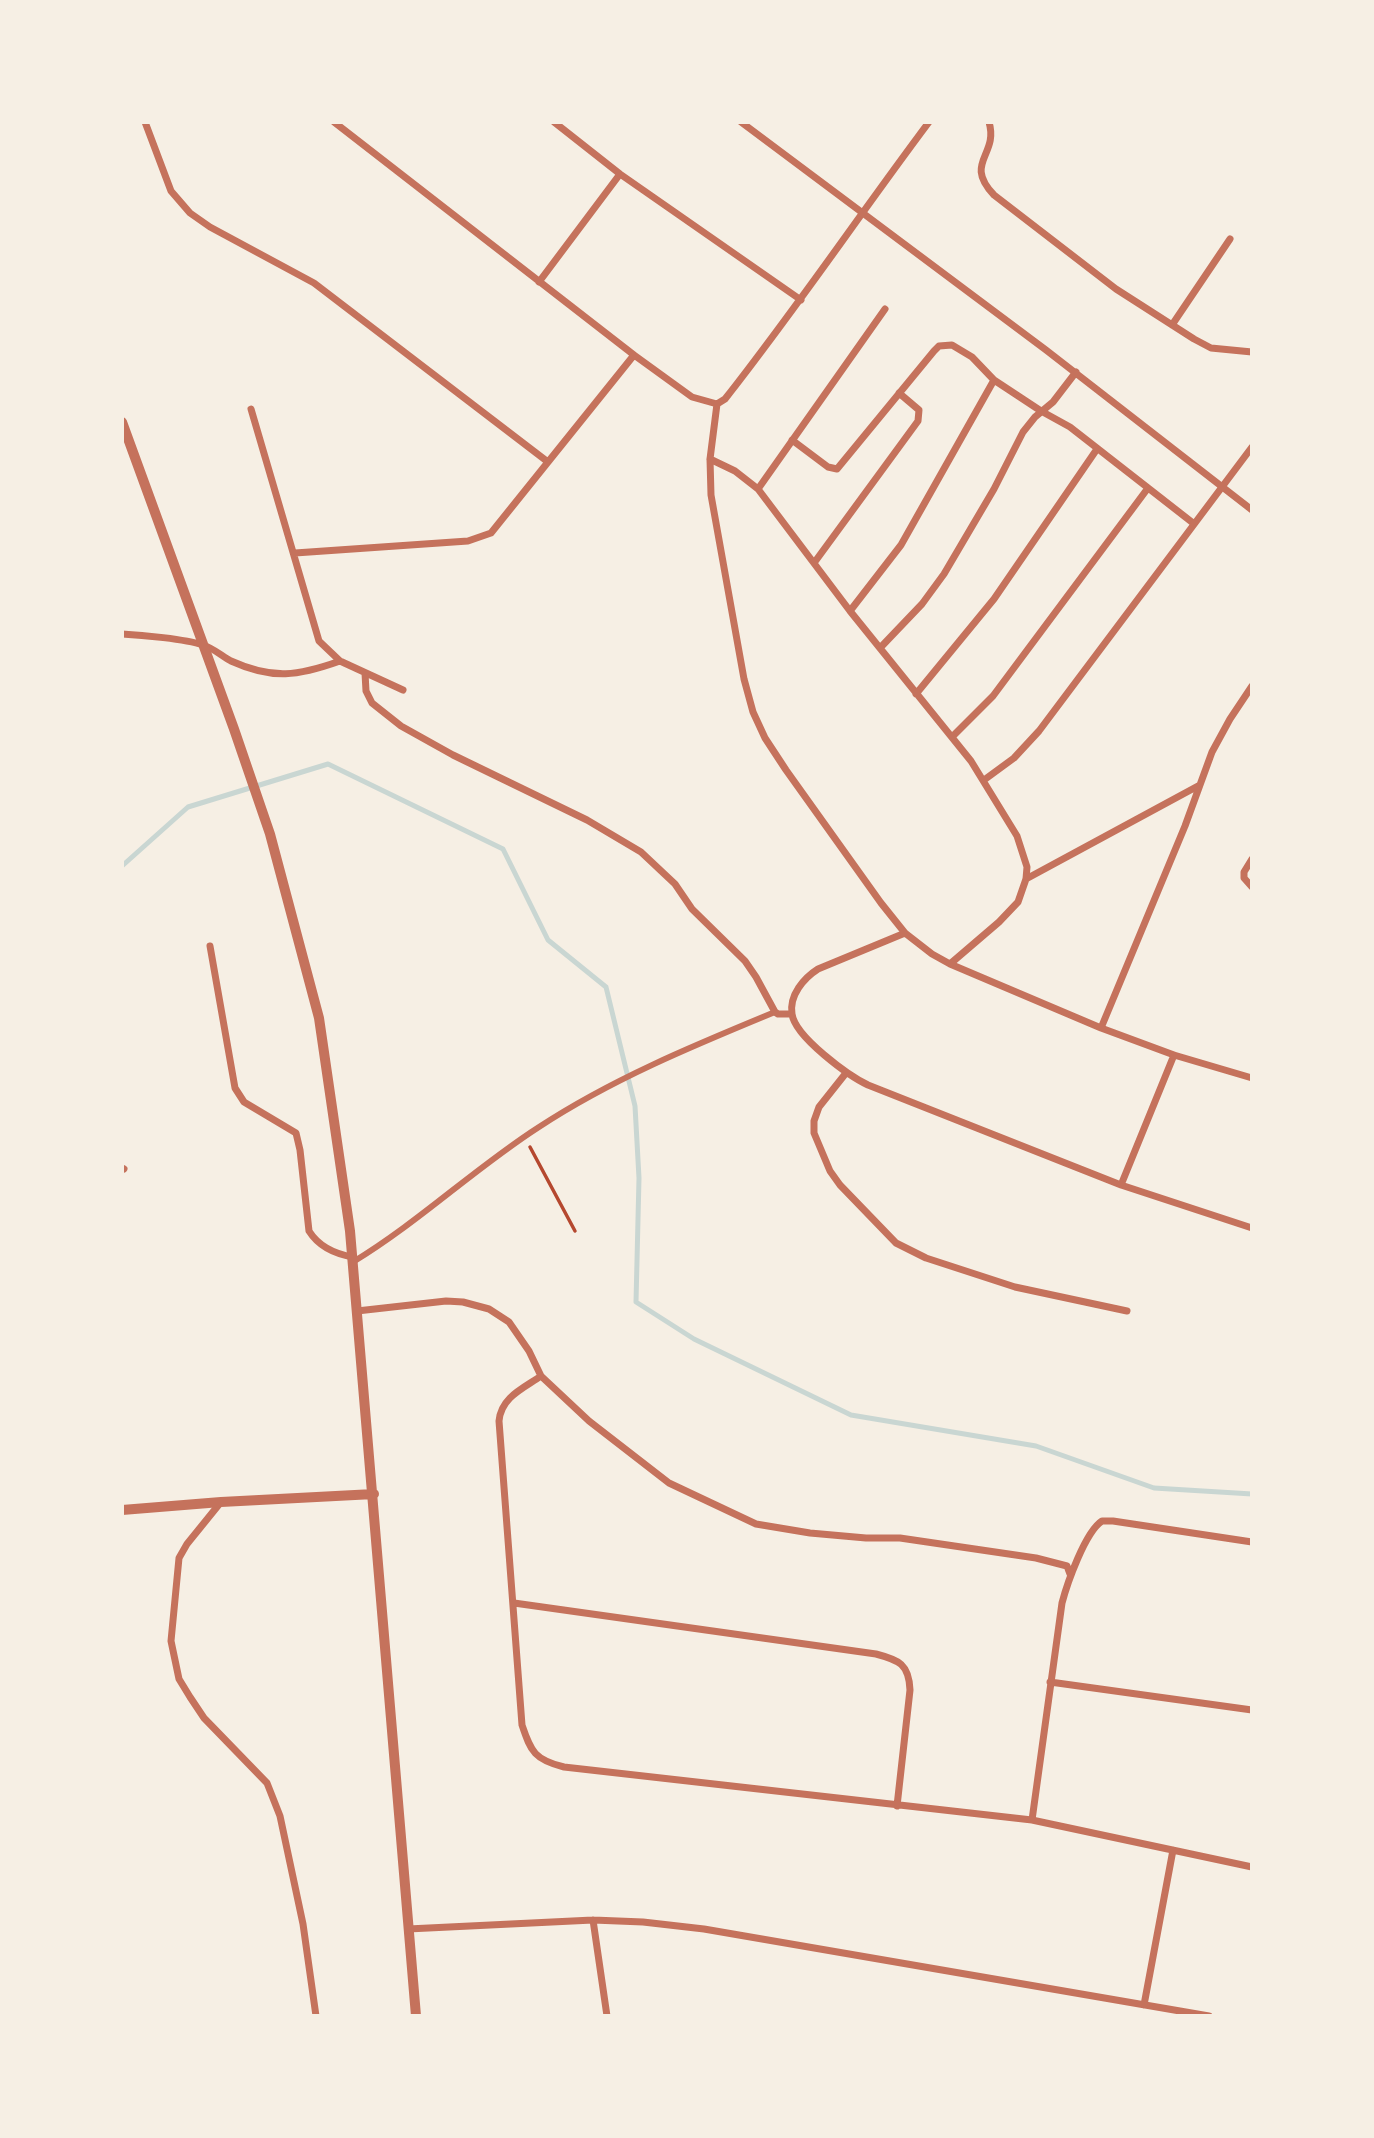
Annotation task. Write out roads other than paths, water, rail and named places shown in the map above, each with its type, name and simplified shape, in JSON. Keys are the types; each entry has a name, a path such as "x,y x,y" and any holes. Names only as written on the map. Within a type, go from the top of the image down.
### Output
{"street":[{"path":"145,122 172,191 190,213 210,227 314,283 548,461"},
{"path":"334,122 634,355 692,397 718,404 725,399 802,300 862,212 929,122"},
{"path":"554,122 620,174 802,300"},
{"path":"741,122 1076,372 1251,510"},
{"path":"989,122 991,140 981,165 981,176 986,187 1009,208 1116,289 1172,325 1211,348 1251,352"},
{"path":"539,282 620,174"},
{"path":"1172,325 1230,239"},
{"path":"758,489 885,309"},
{"path":"792,440 828,467 836,469 934,351 945,344 952,345 972,357 994,380 1070,427 1192,523"},
{"path":"295,553 483,538 498,527 634,355"},
{"path":"880,648 922,604 944,574 994,489 1019,439 1076,372"},
{"path":"850,611 895,555 994,380"},
{"path":"814,563 918,421 919,410 900,393"},
{"path":"718,404 710,459 710,488 744,679 754,712 765,738 786,770 881,903 905,933 950,964 1101,1028 1174,1055 1251,1078"},
{"path":"251,409 319,641 340,661 403,690"},
{"path":"122,422 270,834 319,1018 353,1260 416,2015"},
{"path":"984,780 1014,758 1039,731 1251,447"},
{"path":"916,694 994,599 1097,449"},
{"path":"710,459 735,471 758,489 850,611 952,737 984,780 1017,836 1025,855 1026,879 1014,906 950,964"},
{"path":"952,737 989,701 1148,488"},
{"path":"122,634 203,645 231,661 263,674 276,676 313,671 340,661"},
{"path":"365,673 366,691 372,703 401,726 453,755 587,820 641,852 675,884 692,909 745,961 757,977 775,1012 792,1014"},
{"path":"1101,1028 1185,826 1198,786 1218,741 1251,686"},
{"path":"1026,879 1198,786"},
{"path":"1251,859 1244,878 1251,887"},
{"path":"905,933 818,969 809,975 794,996 792,1014 802,1033 846,1073 869,1085 1121,1185 1251,1228"},
{"path":"210,946 234,1088 250,1106 296,1133 309,1231 315,1240 333,1252 353,1260"},
{"path":"353,1260 385,1242 525,1137 561,1114 643,1070 775,1012"},
{"path":"1121,1185 1174,1055"},
{"path":"846,1073 819,1107 814,1121 814,1133 840,1185 896,1243 914,1253 1015,1287 1127,1311"},
{"path":"357,1311 446,1301 482,1306 509,1322 541,1376 590,1421 658,1476 756,1524 810,1534 900,1538 995,1551 1056,1562 1067,1566 1070,1574"},
{"path":"541,1376 510,1397 500,1415 523,1725 531,1750 538,1758 564,1767 1032,1820 1251,1867"},
{"path":"122,1510 374,1494"},
{"path":"221,1502 179,1558 171,1641 180,1679 190,1697 204,1718 267,1783 280,1816 303,1924 316,2015"},
{"path":"1032,1820 1062,1603 1070,1574 1093,1529 1101,1521 1113,1521 1251,1542"},
{"path":"514,1603 876,1654 894,1659 908,1673 911,1690 897,1805"},
{"path":"1050,1682 1251,1710"},
{"path":"1144,2005 1173,1850"},
{"path":"408,1929 593,1920 643,1922 705,1929 1209,2015"},
{"path":"593,1920 607,2015"}],"waterway":[{"path":"122,866 188,807 328,764 503,849 548,940 606,987 635,1106 639,1178 636,1302 694,1339 851,1415 1036,1446 1154,1488 1252,1494"}]}
